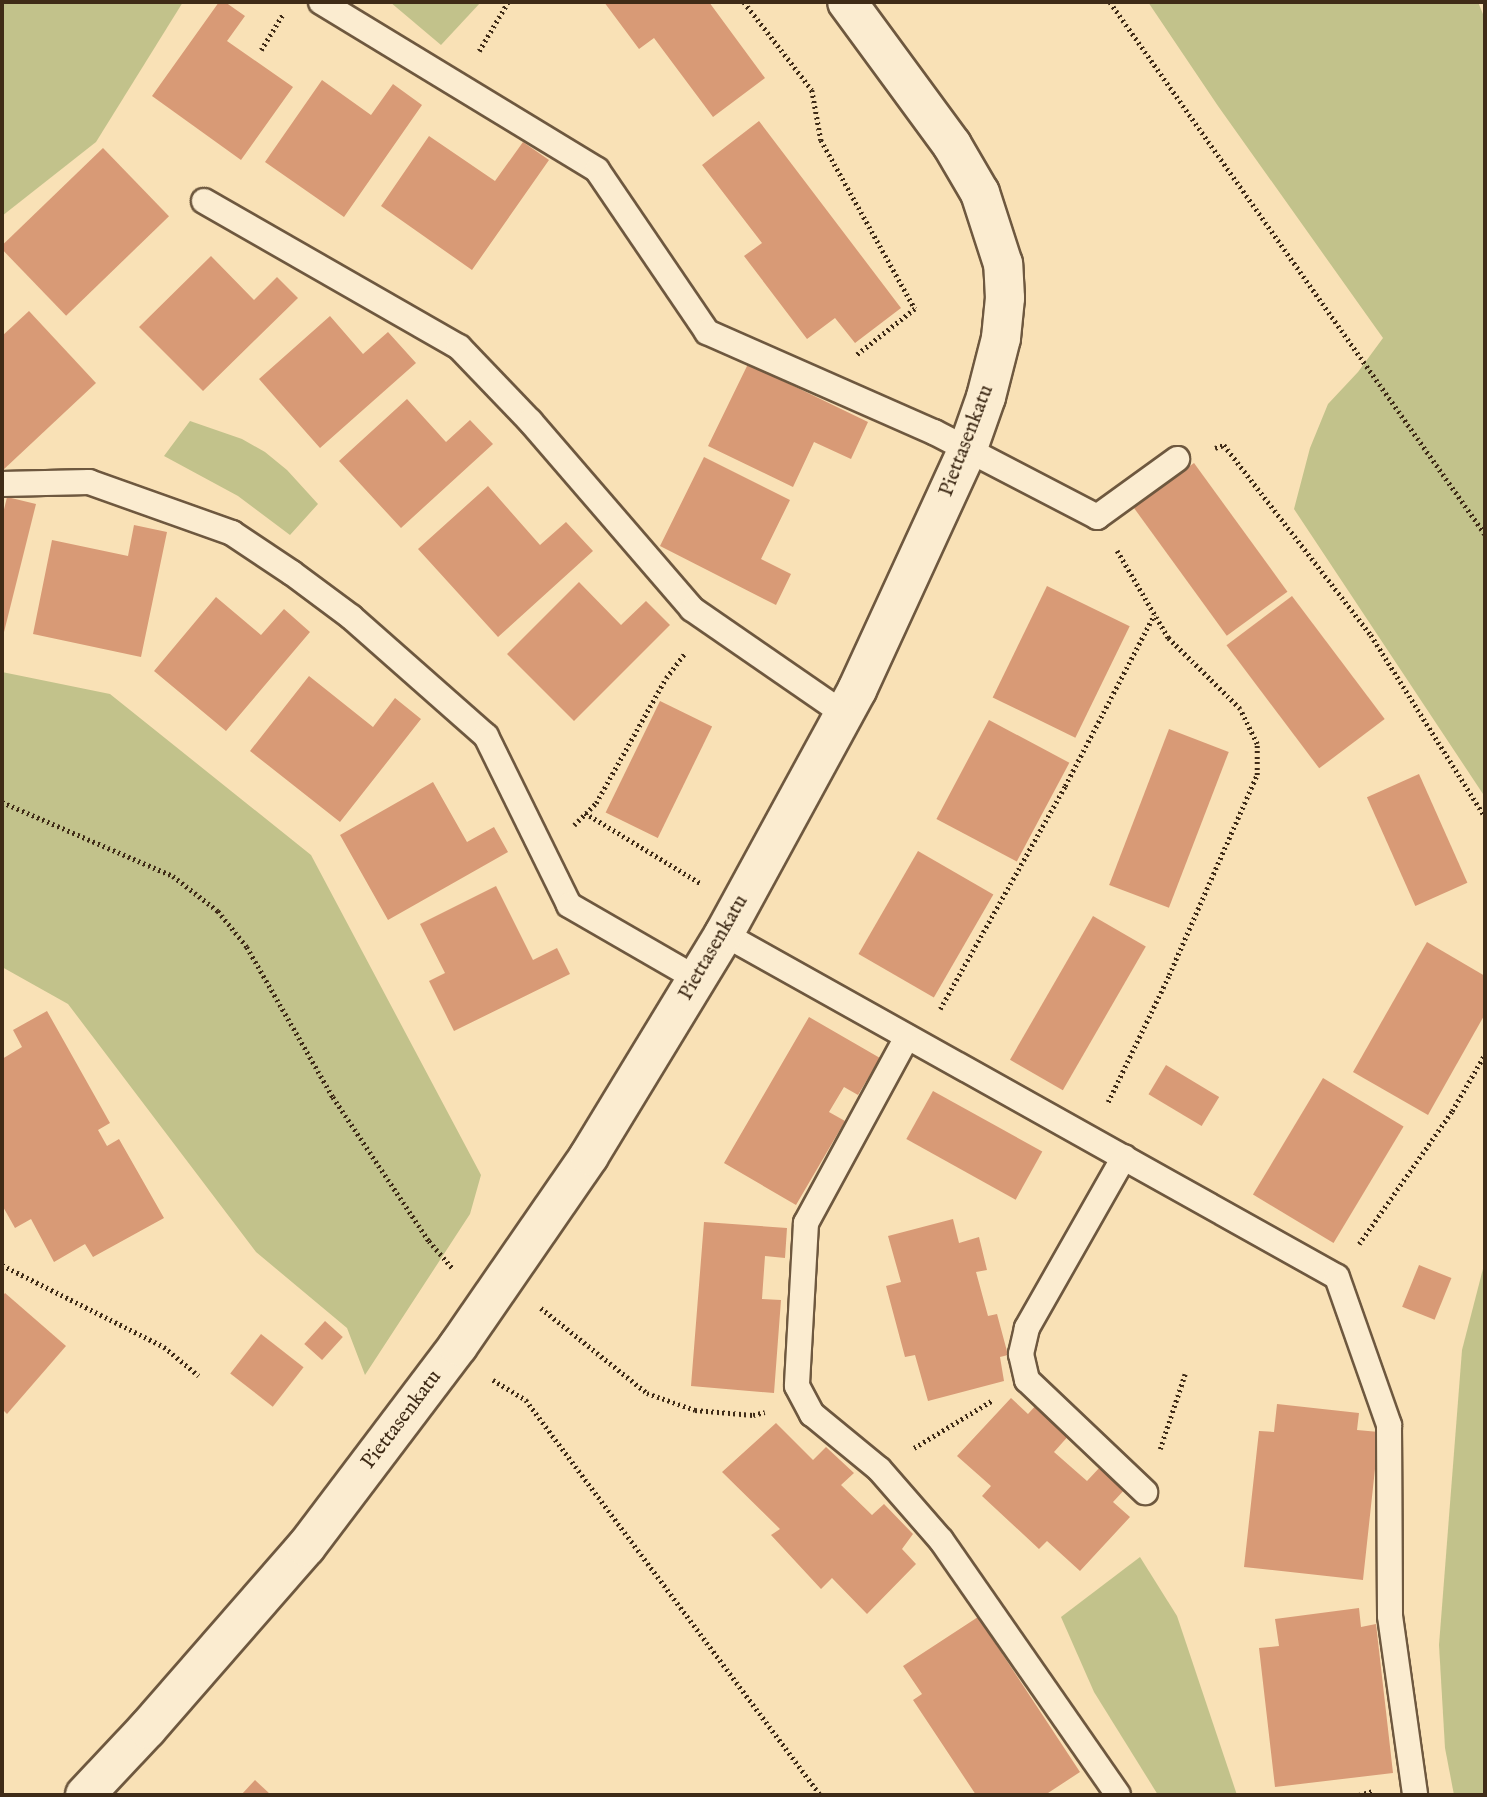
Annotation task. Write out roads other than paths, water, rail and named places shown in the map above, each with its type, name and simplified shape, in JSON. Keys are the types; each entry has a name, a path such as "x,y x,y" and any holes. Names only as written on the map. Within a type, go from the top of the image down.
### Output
{"street":[{"name":"Piettasenkatu","path":"85,1795 147,1729 306,1547 458,1346 589,1156 724,934 844,714 967,451 986,397 1001,338 1005,298 1003,264 979,193 952,145 847,2"}],"lane":[{"path":"321,2 597,170 707,332 934,432 1097,517 1177,459"},
{"path":"204,201 458,347 530,421 692,609 844,714"},
{"path":"2,484 89,482 232,533 292,573 351,617 486,736 569,905 697,979"},
{"path":"724,934 1337,1277 1389,1425 1390,1616 1415,1795"},
{"path":"914,1040 806,1223 797,1386 812,1414 879,1469 941,1540 1118,1795"},
{"path":"1124,1157 1027,1328 1021,1354 1027,1380 1145,1492"}]}
